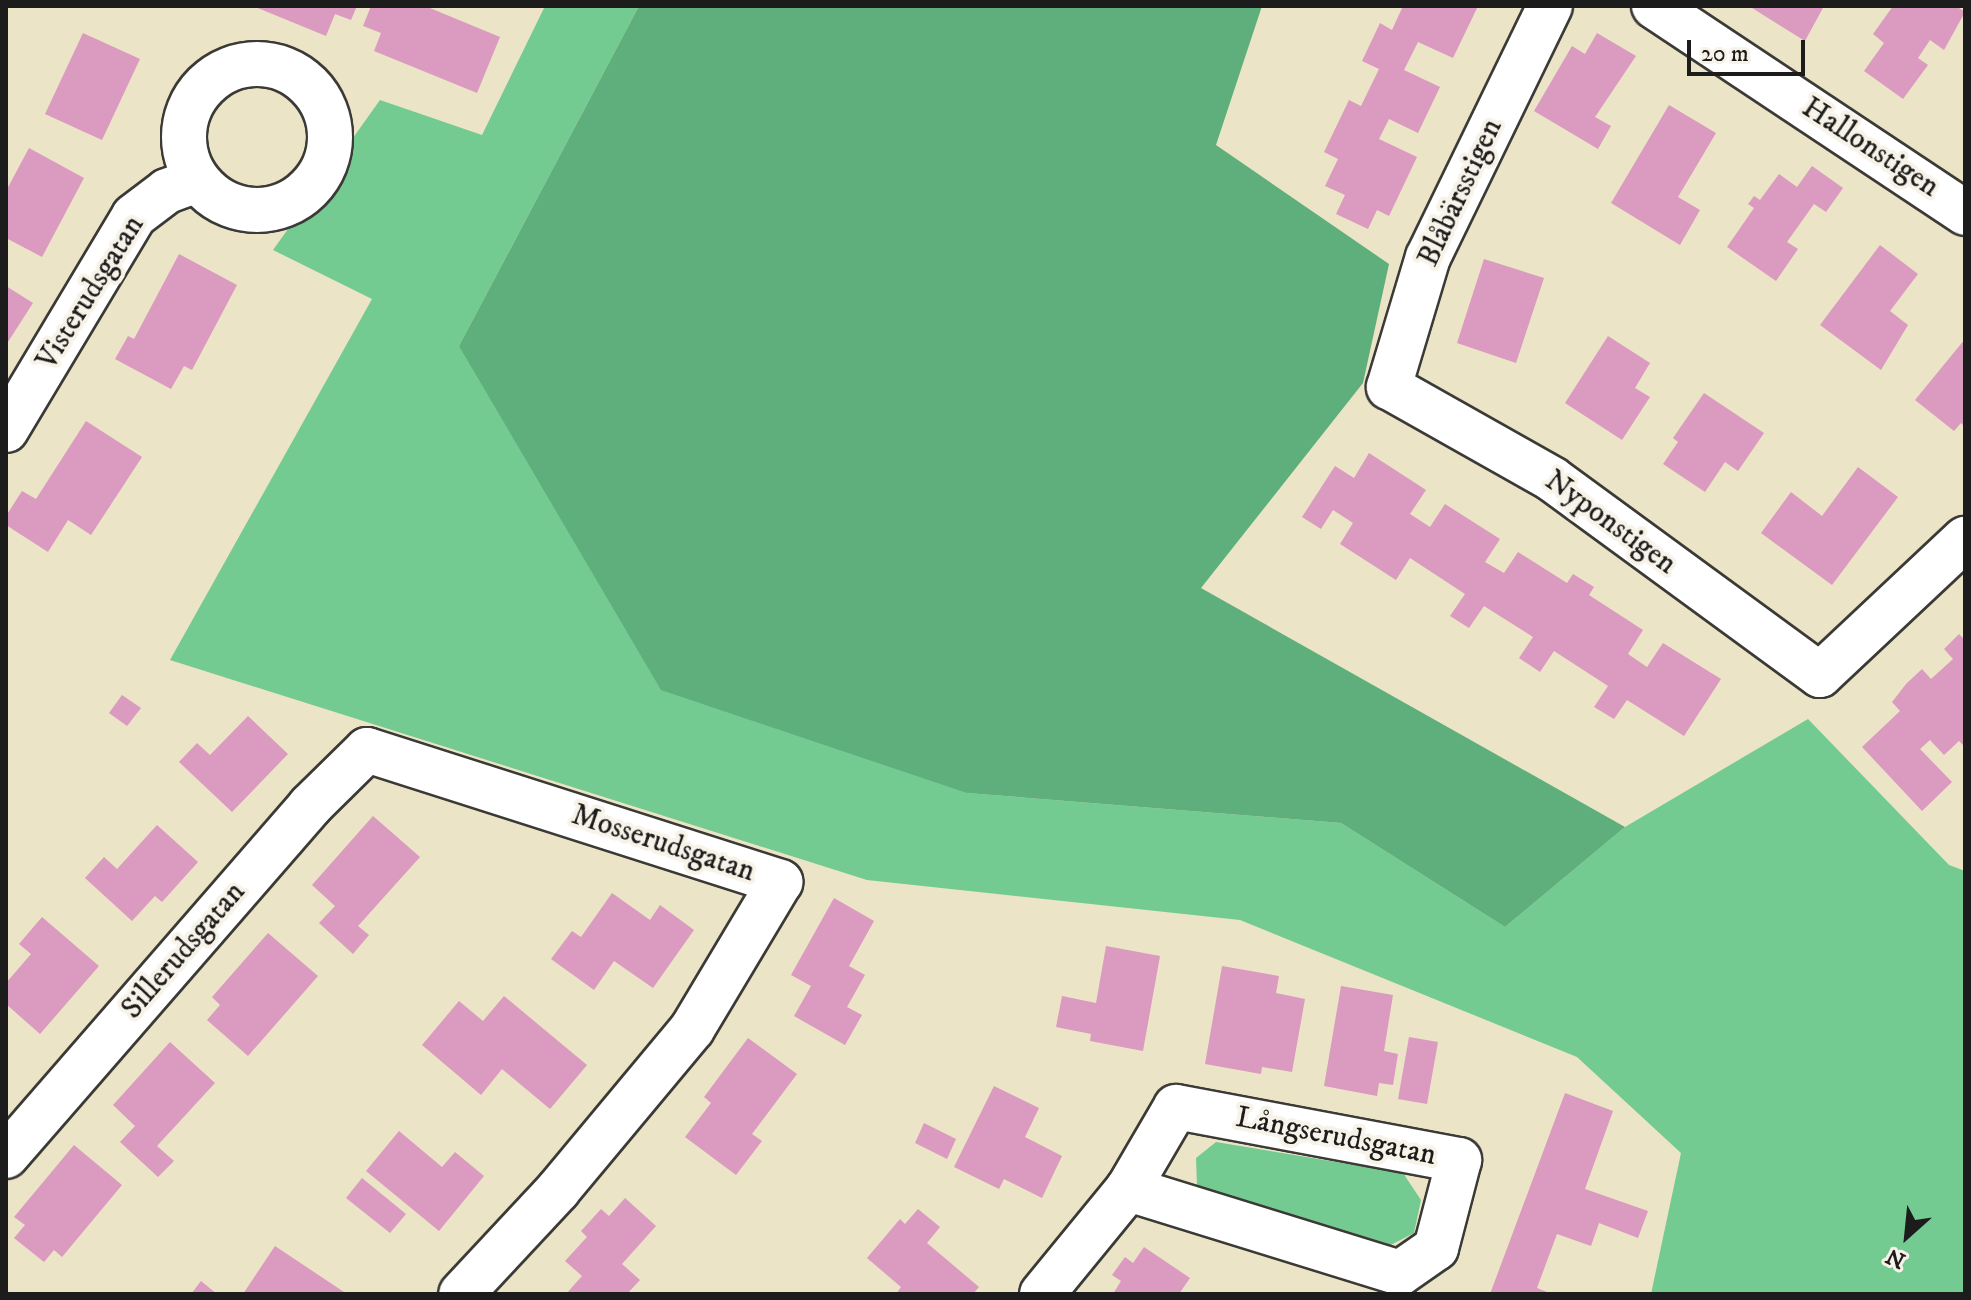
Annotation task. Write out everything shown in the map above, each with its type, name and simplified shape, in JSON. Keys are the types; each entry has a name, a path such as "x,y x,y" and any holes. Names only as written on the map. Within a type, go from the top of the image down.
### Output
{"street":[{"name":"Blåbärsstigen","path":"1389,387 1428,257 1550,6"},
{"name":"Hallonstigen","path":"1654,6 1965,213"},
{"name":"Visterudsgatan","path":"6,430 134,216 167,191 197,180"},
{"name":"Nyponstigen","path":"1389,387 1552,479 1820,675 1965,539"},
{"name":"Sillerudsgatan","path":"6,1156 310,806 367,750"},
{"name":"Mosserudsgatan","path":"367,750 780,882 692,1029 558,1190 461,1294"},
{"name":"Långserudsgatan","path":"1042,1294 1128,1189 1176,1107 1459,1160 1436,1248 1400,1273 1128,1189"}],"green space":[{"path":"545,6 639,6 459,346 967,793 1341,823 1505,927 1625,827 1808,719 1949,865 1965,871 1965,1294 1651,1294 1681,1153 1577,1057 1240,920 867,880 170,660 372,299 273,250 380,100 482,135"},
{"path":"639,6 1262,6 1216,145 1389,264 1363,383 1201,588 1625,827 1505,927 1341,823 967,793 661,690 459,346"},
{"path":"1216,1142 1403,1173 1421,1200 1414,1233 1381,1250 1219,1206 1197,1186 1196,1158"}],"building":[{"path":"253,6 357,6 351,20 335,14 326,36"},
{"path":"371,6 425,6 500,37 477,93 374,51 381,33 363,26"},
{"path":"1403,6 1478,6 1453,58 1418,42 1404,70 1440,87 1418,133 1389,119 1379,139 1417,157 1389,216 1377,210 1368,229 1336,214 1345,195 1325,186 1338,159 1324,152 1349,100 1361,106 1379,69 1362,61 1380,23 1392,30"},
{"path":"1749,6 1824,6 1805,41"},
{"path":"1893,6 1956,6 1965,12 1944,50 1930,40 1918,58 1928,65 1903,99 1864,71 1884,43 1873,34"},
{"path":"83,33 140,59 102,140 45,114"},
{"path":"1597,33 1636,56 1595,117 1611,126 1598,149 1534,111 1572,46 1585,54"},
{"path":"1669,105 1716,133 1678,197 1700,210 1680,245 1611,203"},
{"path":"29,148 84,178 42,257 6,238 6,191"},
{"path":"1812,166 1843,188 1826,212 1814,204 1787,242 1798,249 1776,281 1727,247 1754,208 1748,204 1754,196 1760,200 1779,174 1797,187"},
{"path":"1880,245 1918,274 1890,311 1908,325 1881,370 1820,325"},
{"path":"179,254 237,285 192,370 184,366 171,389 115,359 128,336 134,339"},
{"path":"1484,259 1544,278 1516,363 1457,343"},
{"path":"6,286 33,303 6,345"},
{"path":"1608,336 1650,363 1635,388 1650,397 1622,440 1565,403"},
{"path":"1965,339 1965,427 1961,423 1954,431 1915,400"},
{"path":"1704,393 1764,433 1738,471 1725,462 1705,492 1663,464 1678,442 1673,438"},
{"path":"86,421 142,457 91,535 68,520 48,552 6,525 6,516 22,491 36,499"},
{"path":"1369,453 1426,490 1410,514 1430,527 1445,504 1500,539 1485,562 1504,573 1518,552 1567,583 1573,574 1594,587 1589,595 1643,630 1628,654 1647,667 1663,643 1721,679 1684,736 1627,700 1614,719 1594,707 1608,686 1554,651 1540,672 1519,658 1533,637 1484,606 1469,628 1450,616 1465,594 1410,558 1396,580 1340,544 1353,523 1333,510 1321,529 1302,517 1335,466 1354,478"},
{"path":"1858,467 1898,497 1832,585 1761,533 1791,492 1822,516"},
{"path":"1959,634 1965,640 1965,747 1959,741 1944,755 1930,740 1920,749 1952,782 1922,811 1862,747 1900,711 1892,702 1906,684 1922,669 1931,679 1953,659 1944,649"},
{"path":"122,695 141,708 127,726 109,713"},
{"path":"248,716 288,754 232,812 179,762 197,743 210,755"},
{"path":"373,816 420,857 358,926 369,935 353,954 319,923 335,906 312,885"},
{"path":"157,825 198,862 162,902 155,896 132,921 85,878 104,857 117,869"},
{"path":"612,893 650,920 660,905 694,930 653,988 614,961 594,990 551,959 572,931 581,937"},
{"path":"834,898 874,921 849,966 865,975 847,1007 862,1015 845,1045 794,1016 811,986 791,975"},
{"path":"42,917 99,966 40,1034 6,1004 6,983 31,954 19,944"},
{"path":"268,933 318,976 248,1056 207,1020 220,1005 212,997"},
{"path":"1106,946 1160,956 1143,1051 1090,1041 1091,1034 1056,1027 1062,996 1096,1003"},
{"path":"1222,966 1279,976 1276,993 1305,999 1292,1072 1262,1067 1261,1074 1205,1064"},
{"path":"1341,986 1393,995 1384,1051 1398,1054 1393,1085 1379,1083 1377,1096 1324,1086"},
{"path":"504,996 587,1065 550,1109 502,1069 481,1095 422,1045 459,1001 483,1021"},
{"path":"1409,1037 1438,1042 1427,1104 1398,1099"},
{"path":"748,1038 797,1074 752,1134 762,1141 736,1175 685,1137 711,1103 704,1097"},
{"path":"170,1042 215,1083 157,1146 174,1161 158,1177 120,1142 135,1126 113,1105"},
{"path":"994,1086 1039,1108 1025,1137 1062,1156 1042,1198 1004,1179 999,1189 954,1167"},
{"path":"1565,1093 1613,1111 1585,1189 1648,1211 1638,1238 1599,1223 1591,1246 1557,1234 1537,1288 1552,1294 1490,1294"},
{"path":"924,1123 956,1139 947,1159 915,1143"},
{"path":"399,1131 442,1167 455,1152 484,1176 439,1231 366,1171"},
{"path":"74,1145 122,1185 62,1257 54,1250 44,1262 14,1238 25,1225 14,1217"},
{"path":"362,1178 406,1214 390,1233 346,1198"},
{"path":"625,1198 656,1226 622,1264 640,1280 627,1294 566,1294 582,1276 565,1261 587,1237 581,1231 601,1209 609,1216"},
{"path":"918,1209 940,1227 927,1243 979,1287 973,1294 896,1294 901,1287 867,1258 900,1219 905,1224"},
{"path":"275,1246 347,1294 243,1294"},
{"path":"1144,1247 1190,1278 1179,1294 1113,1294 1121,1281 1112,1275 1125,1257 1133,1263"},
{"path":"201,1281 217,1294 191,1294"}]}
